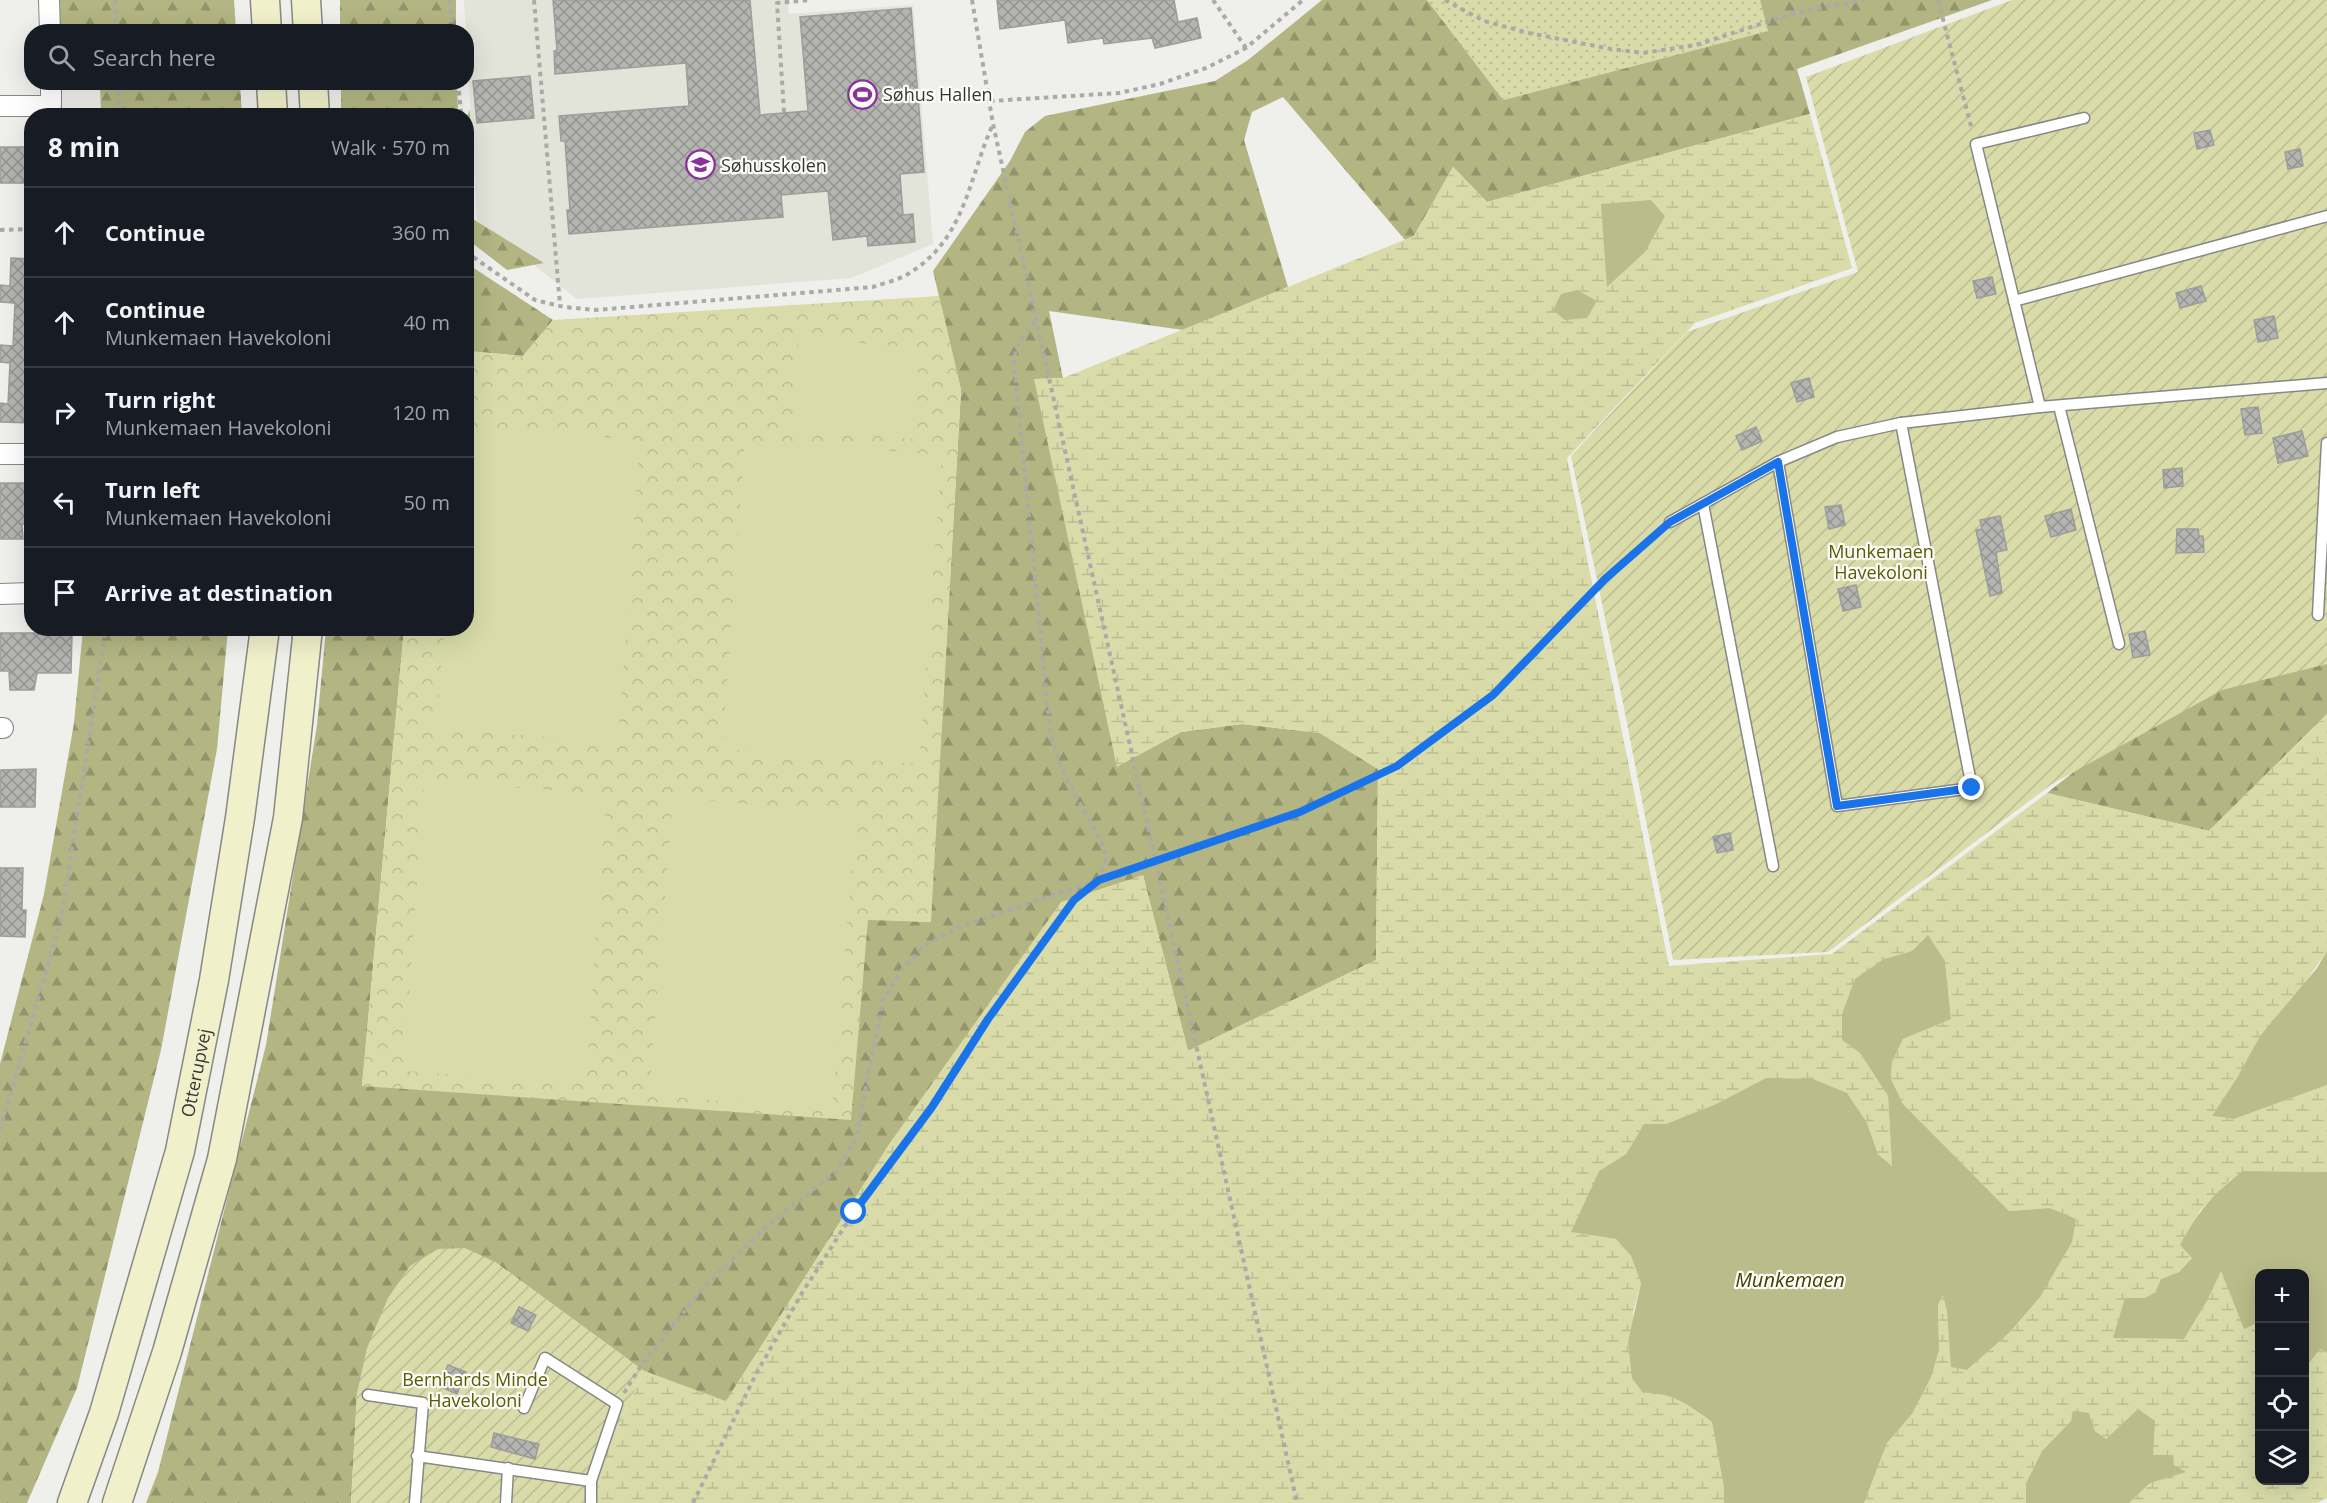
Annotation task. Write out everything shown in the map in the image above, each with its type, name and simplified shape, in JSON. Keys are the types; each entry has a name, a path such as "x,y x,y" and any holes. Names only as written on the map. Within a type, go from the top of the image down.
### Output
{"main road":[{"path":"265,0 266,24"},
{"path":"308,0 308,24"},
{"path":"271,90 273,108"},
{"path":"313,90 315,108"},
{"name":"Otterupvej","path":"72,1503 127,1340 180,1151 222,934 240,818 263,636"},
{"path":"117,1503 167,1352 222,1159 288,818 308,636"},
{"path":"64,1503 86,1465"}],"street":[{"path":"49,0 50,24"},
{"path":"0,106 51,106 51,90"},
{"path":"0,454 24,454"},
{"path":"0,594 24,593"}],"lane":[{"path":"2040,407 1976,144 2084,118"},
{"path":"2014,301 2327,216"},
{"path":"1670,522 1778,462 1837,437 1901,423 2040,407 2327,383"},
{"path":"2059,406 2119,644"},
{"path":"1778,462 1837,806 1972,788 1901,423"},
{"path":"2318,615 2325,538 2327,443"},
{"path":"1703,504 1773,866"},
{"path":"524,1408 544,1358 617,1404 591,1481 591,1503"},
{"path":"368,1395 423,1403 415,1503"},
{"path":"417,1456 591,1481"},
{"path":"506,1503 508,1468"}],"path":[{"path":"115,0 116,24"},
{"path":"450,0 452,24"},
{"path":"534,0 560,305"},
{"path":"783,112 777,3 812,0"},
{"path":"972,0 993,124 1297,1503"},
{"path":"1213,0 1246,48"},
{"path":"990,101 1119,93 1160,84 1206,68 1246,48 1303,0"},
{"path":"1445,0 1484,21 1602,47 1643,53 1696,45 1798,12 1864,0"},
{"path":"1938,0 1976,144"},
{"path":"118,90 119,108"},
{"path":"459,90 461,108"},
{"path":"474,258 535,300 596,310 873,287 908,274 935,251 954,226 969,195 984,145 993,124"},
{"path":"0,230 24,229"},
{"path":"693,1503 756,1374 802,1293 854,1212 932,1107 988,1019 1074,900 1099,880 1107,858 1101,842 1062,770 1050,732 1014,363 1016,347 1036,319"},
{"path":"617,1404 640,1366 702,1289 768,1225 837,1171 856,1138 883,1000 902,970 924,946 959,927 1300,812 1397,766 1493,695 1605,579 1670,522"},
{"path":"0,1130 60,920 105,636"}],"shaded area":[{"name":"Søhusskolen","path":"464,0 788,0 789,14 913,5 933,244 851,278 577,299 477,220 474,108 470,108 469,90 474,90 474,24 465,24"}],"green space":[{"path":"58,0 234,0 236,24 59,24"},
{"path":"340,0 456,0 456,24 340,24"},
{"path":"1322,0 1427,0 1503,100 1768,31 1760,0 1992,0 1797,69 1810,114 1487,202 1453,167 1414,236 1405,240 1283,97 1252,112 1244,140 1288,287 1183,330 1049,311 1063,378 1035,379 1117,766 1181,732 1242,724 1320,733 1378,769 1376,960 1188,1051 1143,875 892,1140 726,1402 644,1371 495,1262 357,1393 351,1503 146,1503 158,1472 266,1045 317,725 325,636 403,636 362,1086 868,919 930,922 961,390 933,271 1010,161 1025,132 1045,116 1215,81 1248,60"},
{"path":"1427,0 1760,0 1768,31 1502,100"},
{"name":"Munkemaen Havekoloni","path":"2012,0 2327,0 2327,664 2222,690 2052,784 1828,952 1673,960 1623,703 1571,456 1687,332 1858,272 1806,77"},
{"path":"100,90 240,90 242,108 101,108"},
{"path":"341,90 457,90 458,108 341,108"},
{"path":"1810,114 1852,268 1695,323 1567,458 1669,966 1832,954 2047,793 2209,831 2327,714 2327,951 2212,1116 2234,1119 2327,1085 2327,1172 2244,1171 2227,1183 2199,1212 2192,1258 2179,1272 2161,1279 2156,1293 2144,1298 2113,1338 2184,1339 2207,1301 2221,1270 2244,1328 2255,1324 2255,1485 2309,1485 2309,1363 2320,1348 2327,1353 2327,1498 2317,1503 2129,1503 2150,1483 2153,1455 2138,1409 2106,1439 2095,1431 2089,1413 2071,1421 2042,1451 2026,1483 2026,1503 1864,1503 1887,1443 1912,1414 1939,1350 1938,1305 1944,1294 1947,1311 1967,1370 2009,1333 2076,1220 2050,1208 2009,1211 1903,1104 1891,1079 1892,1062 1903,1039 1951,1018 1945,961 1912,951 1884,959 1842,1040 1860,1053 1888,1096 1892,1166 1878,1154 1867,1123 1766,1078 1716,1104 1666,1124 1644,1124 1626,1154 1599,1171 1572,1232 1616,1239 1631,1256 1641,1283 1633,1312 1643,1392 1671,1397 1688,1405 1712,1422 1724,1488 1724,1503 596,1503 604,1455 644,1371 726,1401 892,1140 1061,902 1143,875 1188,1051 1376,960 1378,769 1320,733 1242,724 1181,732 1117,767 1034,379 1063,378 1414,236 1453,167 1487,202"},
{"path":"474,220 544,263 507,270 474,244"},
{"path":"474,268 553,320 523,356 474,352"},
{"path":"939,296 961,390 931,922 868,920 851,1120 362,1086 403,636 474,636 474,352 523,356 553,320"},
{"path":"799,338 920,348 913,439 792,429"},
{"path":"474,428 640,440 618,742 436,729 443,636 474,636"},
{"path":"745,440 942,455 919,764 722,749"},
{"path":"2327,628 2327,714 2209,831 2047,793 2201,672"},
{"path":"82,636 227,636 217,749 161,1050 77,1388 27,1503 0,1503 0,1064 44,894 74,723"},
{"path":"424,781 606,794 586,1083 404,1071"},
{"path":"673,798 856,813 832,1110 649,1095"},
{"name":"Bernhards Minde Havekoloni","path":"465,1248 495,1262 644,1371 604,1455 596,1503 351,1503 357,1393 367,1348 388,1298 410,1266 438,1249"}],"water":[{"path":"1651,200 1665,216 1645,252 1607,287 1601,204"},
{"path":"1577,290 1597,301 1587,318 1565,320 1553,310 1561,294"},
{"name":"Munkemaen","path":"1928,935 1945,961 1951,1019 1903,1039 1892,1062 1891,1079 1903,1104 2009,1211 2050,1208 2076,1219 2072,1242 2040,1297 2009,1333 1967,1370 1951,1367 1947,1311 1943,1295 1938,1305 1939,1350 1931,1377 1912,1414 1887,1443 1864,1503 1724,1503 1724,1488 1712,1422 1688,1405 1671,1397 1643,1393 1632,1378 1628,1342 1641,1283 1631,1256 1616,1239 1571,1232 1599,1171 1626,1154 1644,1124 1666,1124 1716,1104 1766,1078 1813,1079 1847,1093 1867,1123 1878,1154 1892,1166 1888,1096 1860,1053 1842,1040 1842,1014 1855,979 1884,959 1912,951"},
{"path":"2327,951 2327,1085 2234,1119 2212,1116 2237,1078 2260,1036 2317,968"},
{"path":"2243,1171 2327,1172 2327,1353 2320,1349 2309,1363 2309,1269 2255,1269 2255,1324 2244,1329 2221,1271 2207,1301 2184,1339 2113,1338 2125,1298 2144,1298 2155,1293 2161,1279 2179,1272 2192,1258 2180,1245 2207,1204"},
{"path":"2138,1409 2155,1421 2153,1455 2173,1455 2174,1465 2186,1472 2150,1483 2129,1503 2026,1503 2026,1483 2042,1451 2071,1421 2073,1411 2089,1413 2095,1431 2106,1439"}],"building":[{"path":"553,0 750,0 760,115 808,111 800,17 911,8 924,172 900,174 903,215 913,214 915,242 868,246 867,236 833,240 828,191 781,195 783,217 569,234 567,210 570,210 565,141 561,141 559,116 689,106 686,63 555,74 554,51 557,50"},
{"path":"997,0 1174,0 1178,22 1197,18 1201,38 1155,48 1152,38 1104,44 1103,38 1068,43 1065,20 1000,29"},
{"path":"530,76 534,118 477,123 474,81"},
{"path":"2210,130 2214,145 2197,149 2194,133"},
{"path":"0,147 24,147 24,183 0,183"},
{"path":"2300,149 2303,166 2288,169 2285,152"},
{"path":"11,258 24,259 24,423 0,422 0,403 8,404 10,363 0,362 0,345 13,346 15,303 0,302 0,285 10,286"},
{"path":"1992,277 1996,294 1977,298 1973,281"},
{"path":"2201,286 2206,301 2180,308 2176,293"},
{"path":"2274,316 2278,338 2258,342 2254,320"},
{"path":"1809,378 1814,397 1797,402 1791,383"},
{"path":"2258,407 2262,433 2245,435 2241,409"},
{"path":"1756,427 1762,441 1742,450 1736,436"},
{"path":"2302,431 2308,456 2278,463 2273,438"},
{"path":"2182,468 2183,486 2164,488 2163,470"},
{"path":"0,483 24,483 23,539 0,539"},
{"path":"1841,505 1845,525 1829,529 1825,507"},
{"path":"2071,509 2076,530 2051,537 2045,516"},
{"path":"2000,516 2007,550 1996,552 2002,593 1990,596 1976,530 1982,529 1980,520"},
{"path":"2177,529 2198,529 2199,536 2203,536 2204,552 2176,553"},
{"path":"1856,585 1861,607 1843,611 1838,589"},
{"path":"2145,631 2150,655 2133,658 2129,634"},
{"path":"0,633 24,633 24,636 72,636 71,673 37,673 34,690 10,690 9,671 0,671"},
{"path":"36,769 35,807 0,807 0,770"},
{"path":"1730,833 1733,850 1717,853 1713,837"},
{"path":"0,868 23,868 22,910 26,910 25,937 0,936"},
{"path":"519,1307 536,1315 528,1331 511,1323"},
{"path":"448,1365 466,1372 457,1394 439,1386"},
{"path":"494,1433 539,1444 535,1459 491,1447"}],"place":[{"name":"Søhus Hallen","path":"862,94"},
{"name":"Søhusskolen","path":"700,165"}],"route":[{"path":"854,1212 932,1107 988,1019 1074,900 1099,880 1300,812 1397,766 1493,695 1605,579 1670,522 1778,462 1837,806 1972,788"}]}
